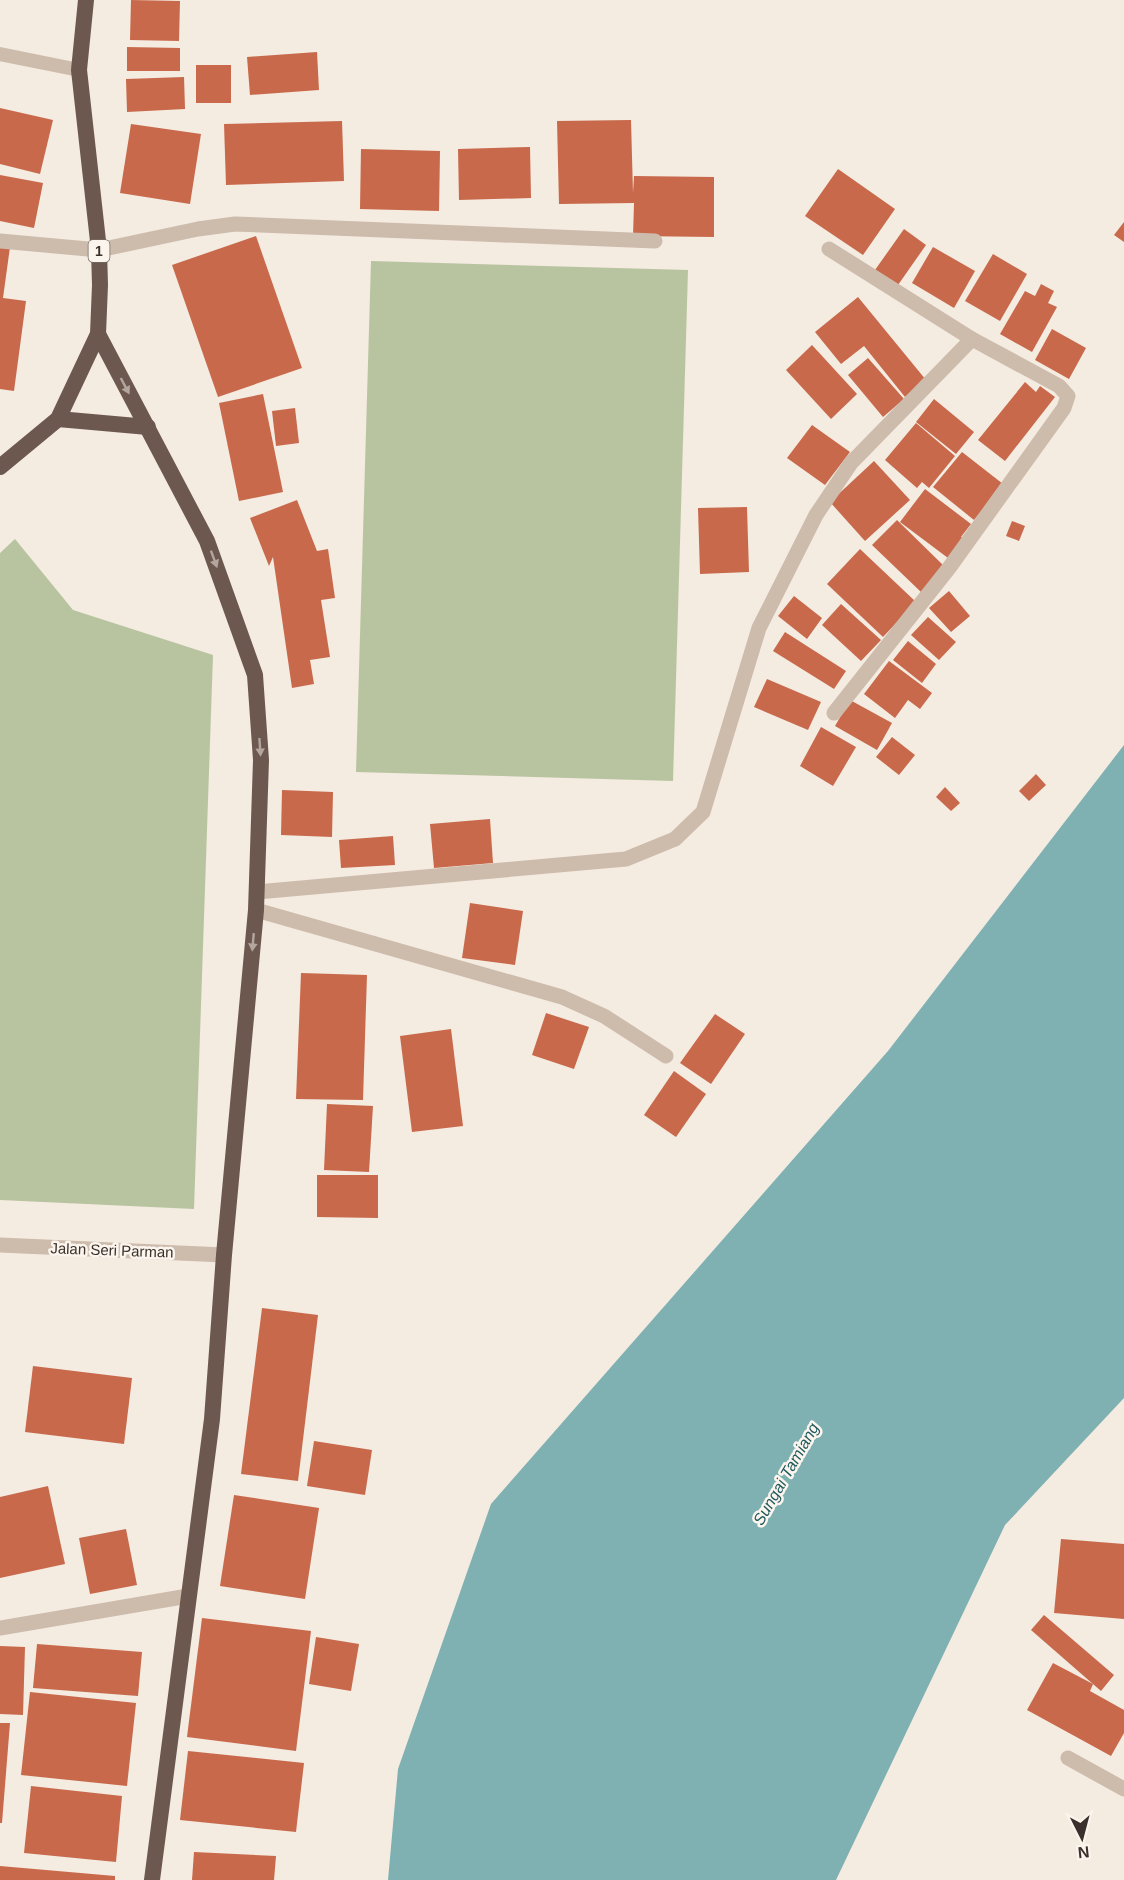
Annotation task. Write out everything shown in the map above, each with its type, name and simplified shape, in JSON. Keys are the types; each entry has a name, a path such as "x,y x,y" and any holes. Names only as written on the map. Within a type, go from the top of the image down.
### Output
{"highway":[{"name":"1","path":"0,467 58,419 98,334 99,250 79,70 86,0"},
{"path":"98,334 207,541 255,675 261,760 256,910 224,1255 212,1419 152,1880"},
{"path":"58,419 148,427"}],"street":[{"path":"0,241 99,250 198,229 235,224 655,241"},
{"path":"829,249 972,339 1059,386 1068,396 1064,408 950,568 834,712"},
{"path":"257,892 626,859 675,839 703,812 759,628 816,515 851,463 972,339"},
{"path":"256,910 562,997 604,1016 666,1056"},
{"name":"Jalan Seri Parman","path":"0,1245 224,1255"},
{"path":"0,1628 188,1596"},
{"path":"1068,1758 1124,1789"}],"lane":[{"path":"0,54 79,70"}],"green space":[{"path":"371,261 688,270 673,781 356,772"},
{"path":"15,539 73,610 213,655 194,1209 0,1200 0,553"}],"water":[{"name":"Sungai Tamiang","path":"1124,745 1124,1398 1005,1525 836,1880 388,1880 398,1769 491,1504 888,1051"}],"building":[{"path":"131,0 180,1 179,41 130,40"},
{"path":"127,47 180,48 180,71 127,71"},
{"path":"317,52 319,90 250,95 247,57"},
{"path":"196,65 231,65 231,103 196,103"},
{"path":"184,77 185,109 127,112 126,79"},
{"path":"0,108 53,120 40,174 0,164"},
{"path":"631,120 633,193 634,176 714,177 714,237 633,236 634,203 559,204 557,121"},
{"path":"342,121 344,181 226,185 224,124"},
{"path":"131,124 201,134 190,204 120,193"},
{"path":"530,147 531,198 459,200 458,149"},
{"path":"361,149 440,151 439,211 360,209"},
{"path":"838,169 895,209 863,255 805,216"},
{"path":"0,175 43,183 34,228 0,221"},
{"path":"1124,222 1124,242 1114,235"},
{"path":"904,229 926,245 898,285 875,270"},
{"path":"256,236 302,368 218,397 172,265"},
{"path":"0,246 10,247 3,298 26,301 14,391 0,389"},
{"path":"933,247 975,271 954,308 912,283"},
{"path":"993,254 1027,274 1000,321 965,301"},
{"path":"1041,284 1054,291 1048,303 1057,307 1032,352 1000,334 1025,291 1035,296"},
{"path":"858,297 926,380 905,397 864,346 841,364 815,332"},
{"path":"1052,329 1086,348 1069,379 1035,360"},
{"path":"812,345 857,394 831,419 786,370"},
{"path":"868,358 904,399 883,417 848,375"},
{"path":"1025,382 1036,392 1040,386 1055,397 1005,461 978,440"},
{"path":"263,394 283,492 239,501 219,403"},
{"path":"934,399 974,432 956,454 916,422"},
{"path":"295,408 299,443 276,446 272,411"},
{"path":"916,423 955,456 929,488 922,482 917,488 885,460"},
{"path":"812,425 850,452 825,485 787,458"},
{"path":"962,452 1003,484 974,520 933,487"},
{"path":"874,461 910,500 865,541 830,502"},
{"path":"925,489 971,524 961,537 968,542 952,561 900,522"},
{"path":"297,500 317,551 328,549 335,598 321,600 330,657 310,660 314,684 292,688 273,557 269,566 250,518"},
{"path":"747,507 749,572 700,574 698,508"},
{"path":"897,520 945,567 921,592 872,545"},
{"path":"1012,521 1025,526 1019,541 1006,536"},
{"path":"860,549 916,602 883,637 827,584"},
{"path":"949,591 970,616 951,632 929,608"},
{"path":"794,596 822,618 807,639 778,616"},
{"path":"841,604 881,640 861,661 822,625"},
{"path":"928,617 956,642 939,660 911,635"},
{"path":"785,632 846,671 834,689 773,651"},
{"path":"908,641 936,664 922,683 893,660"},
{"path":"889,661 932,693 920,709 908,700 895,718 864,694"},
{"path":"767,679 821,702 808,730 754,707"},
{"path":"850,700 892,723 877,750 835,726"},
{"path":"821,727 856,747 833,786 800,766"},
{"path":"892,737 915,755 899,775 876,757"},
{"path":"1036,774 1046,785 1029,801 1019,791"},
{"path":"945,787 960,803 951,811 936,797"},
{"path":"282,790 333,792 332,837 281,835"},
{"path":"490,819 493,863 434,868 430,824"},
{"path":"393,836 395,865 341,868 339,840"},
{"path":"470,903 523,911 515,965 462,958"},
{"path":"301,973 367,975 363,1100 296,1099"},
{"path":"546,1013 589,1027 574,1069 532,1055"},
{"path":"715,1014 745,1034 711,1084 680,1063"},
{"path":"451,1029 463,1126 412,1132 400,1036"},
{"path":"674,1071 706,1094 676,1137 644,1115"},
{"path":"327,1104 373,1106 369,1172 324,1170"},
{"path":"317,1175 378,1175 378,1218 317,1217"},
{"path":"262,1308 318,1315 298,1481 241,1474"},
{"path":"33,1366 132,1378 124,1444 25,1432"},
{"path":"314,1441 372,1450 365,1495 307,1486"},
{"path":"48,1486 65,1564 0,1578 0,1497"},
{"path":"234,1495 319,1508 305,1599 220,1586"},
{"path":"126,1529 137,1585 90,1594 79,1538"},
{"path":"1061,1539 1124,1544 1124,1619 1054,1613"},
{"path":"1044,1615 1114,1675 1101,1691 1031,1630"},
{"path":"202,1618 311,1631 296,1751 187,1737"},
{"path":"316,1637 359,1644 351,1691 309,1684"},
{"path":"37,1644 142,1652 138,1696 33,1688"},
{"path":"0,1646 25,1647 23,1715 0,1714"},
{"path":"1053,1663 1093,1684 1090,1691 1124,1710 1124,1733 1111,1756 1027,1710"},
{"path":"30,1692 136,1703 127,1786 21,1775"},
{"path":"0,1723 10,1723 2,1823 0,1823"},
{"path":"188,1751 304,1763 296,1832 180,1820"},
{"path":"31,1786 122,1796 116,1862 24,1853"},
{"path":"194,1852 276,1856 274,1880 192,1880"},
{"path":"0,1866 115,1876 115,1880 0,1880"}]}
